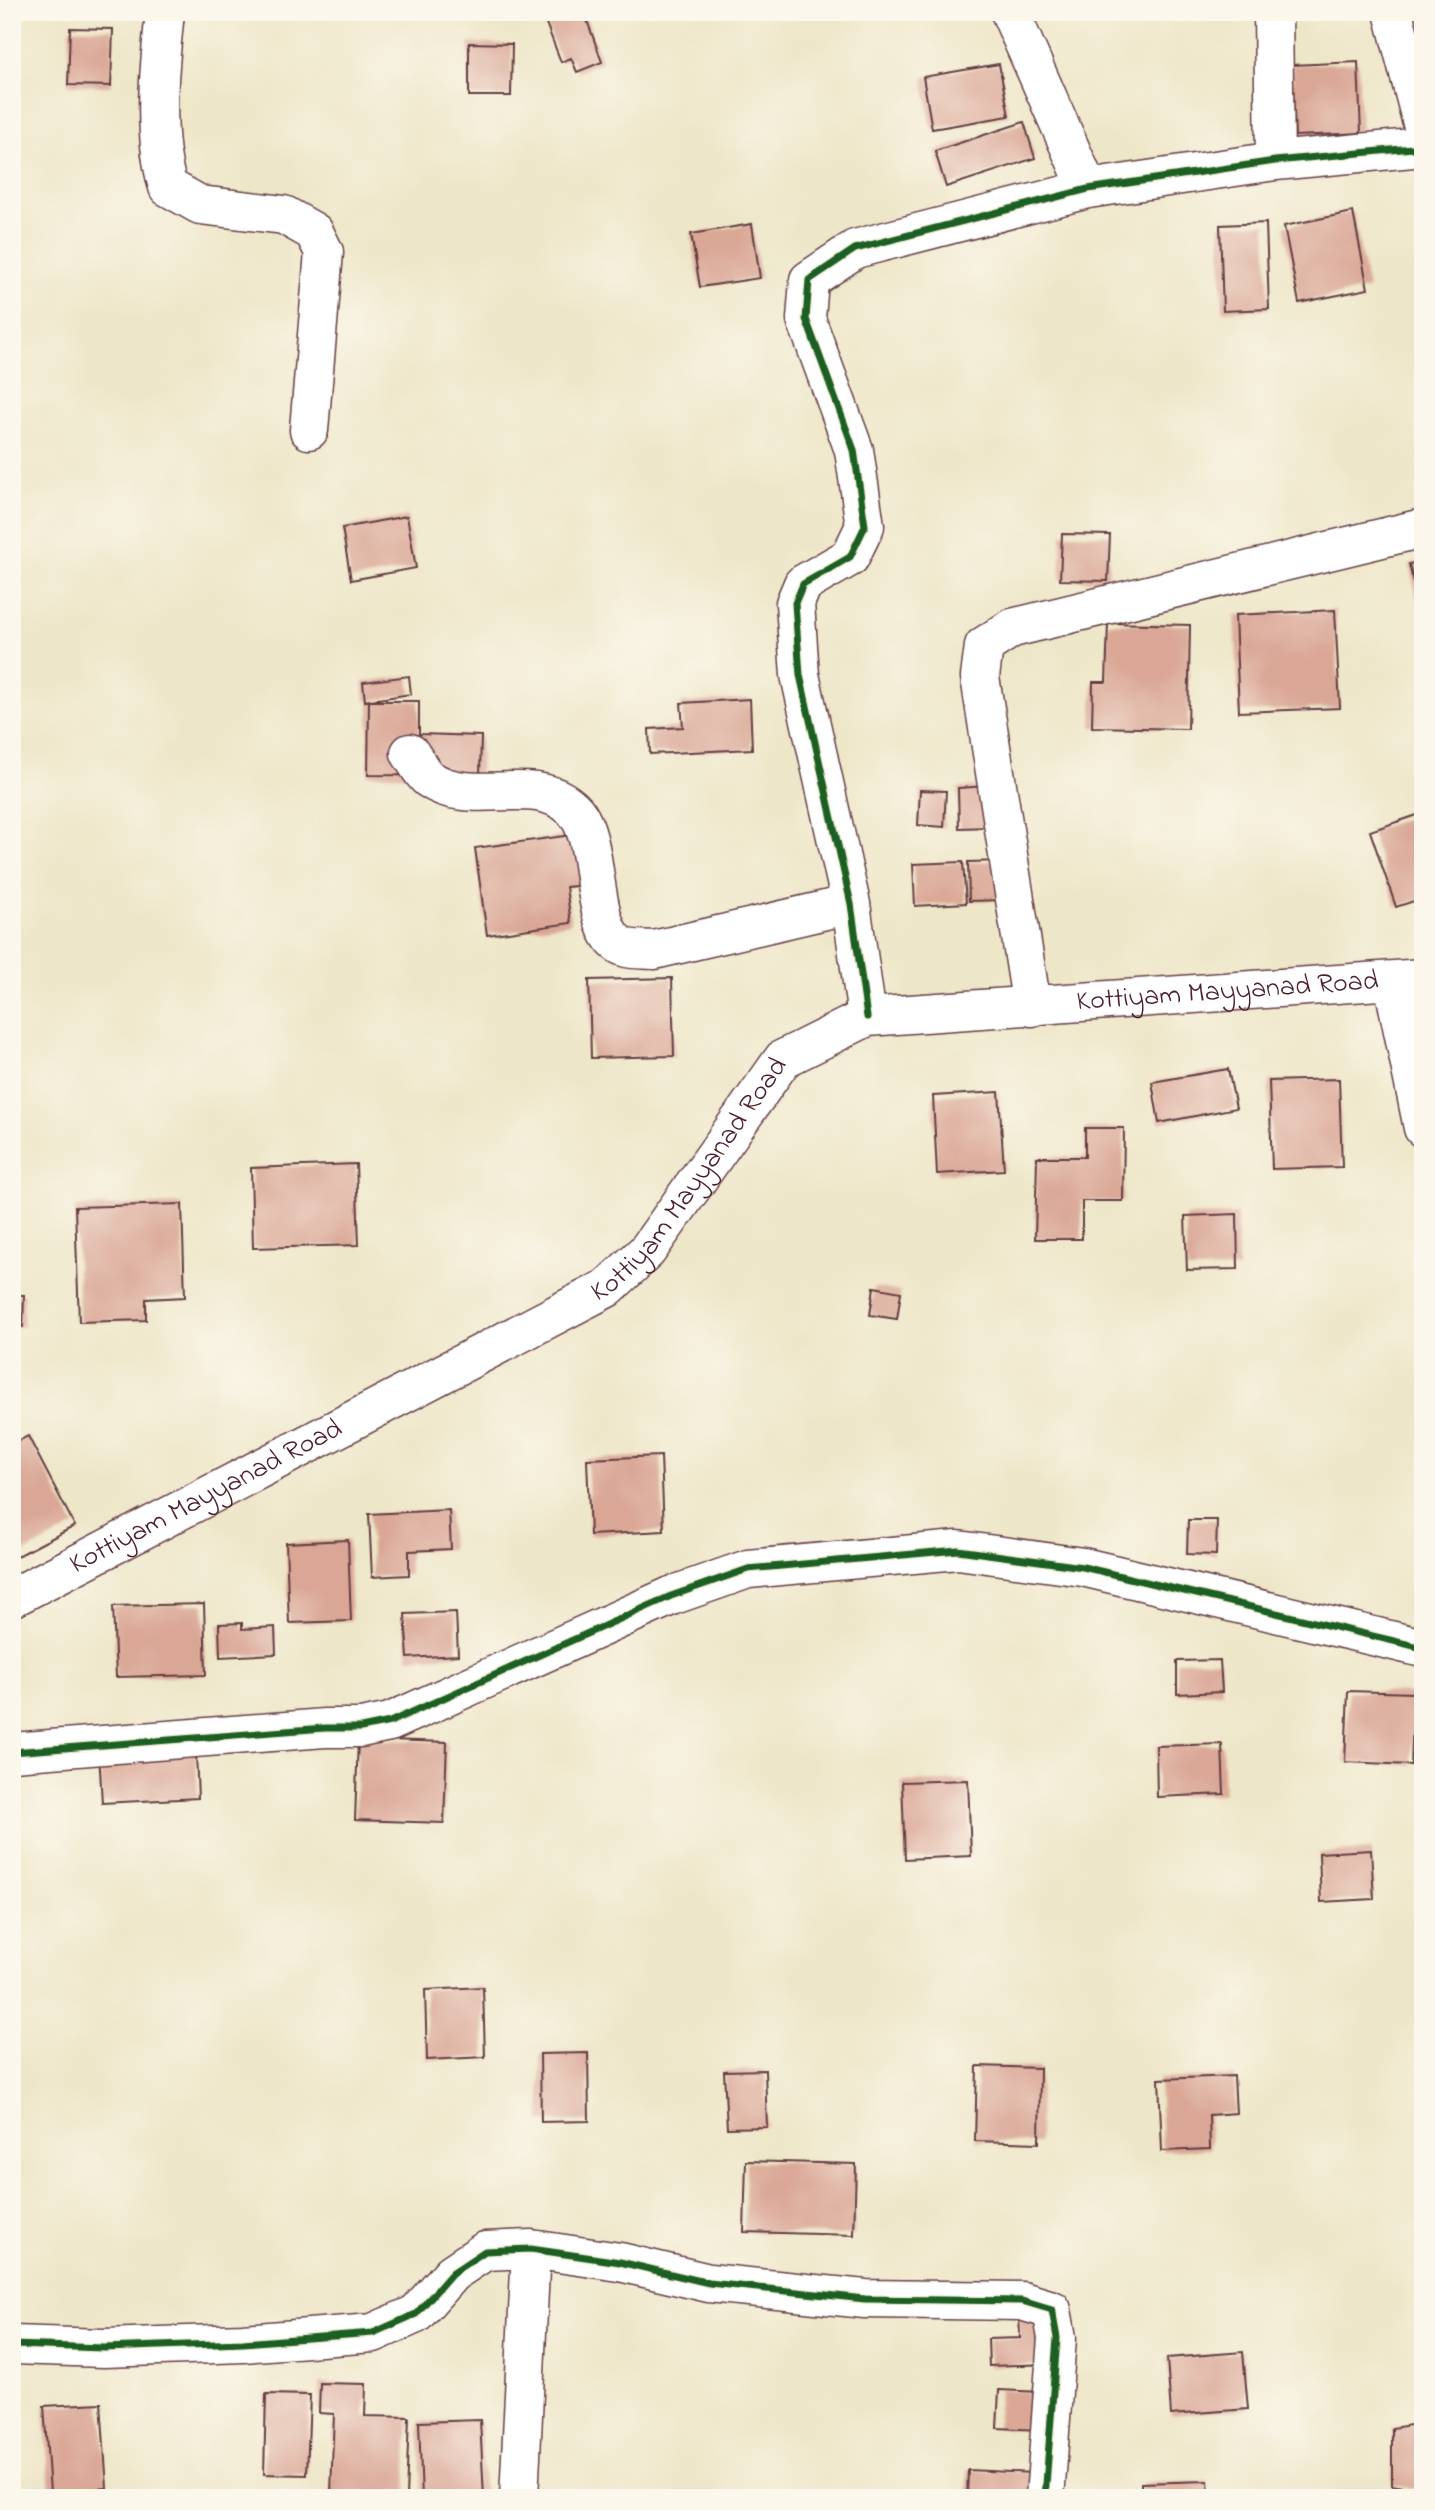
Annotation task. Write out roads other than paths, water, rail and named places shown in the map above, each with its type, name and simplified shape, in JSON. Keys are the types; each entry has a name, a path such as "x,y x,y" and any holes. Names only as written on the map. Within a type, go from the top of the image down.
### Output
{"street":[{"path":"164,12 160,56 161,163 168,187 200,205 284,215 314,232 324,252 309,430"},
{"path":"1010,12 1088,190"},
{"path":"1273,12 1275,161"},
{"path":"1393,12 1423,127"},
{"path":"867,1017 851,904 800,675 796,603 803,584 850,557 865,526 854,450 806,319 809,280 855,249 1088,190 1275,161 1423,147"},
{"path":"1032,1007 980,677 984,646 1012,628 1423,528"},
{"path":"410,753 427,778 449,790 553,793 575,810 590,842 604,930 625,947 654,950 851,904"},
{"path":"1408,980 1423,1128"},
{"name":"Kottiyam Mayyanad Road","path":"12,1598 607,1288 647,1251 783,1059 867,1017 1408,980"},
{"path":"12,1752 324,1728 361,1728 390,1722 671,1595 748,1569 958,1550 1083,1567 1423,1647"},
{"path":"12,2345 104,2348 229,2344 373,2333 416,2314 452,2273 485,2251 531,2249 620,2263 709,2283 865,2299 1022,2301 1052,2310 1058,2337 1045,2498"},
{"path":"519,2498 531,2249"}]}
